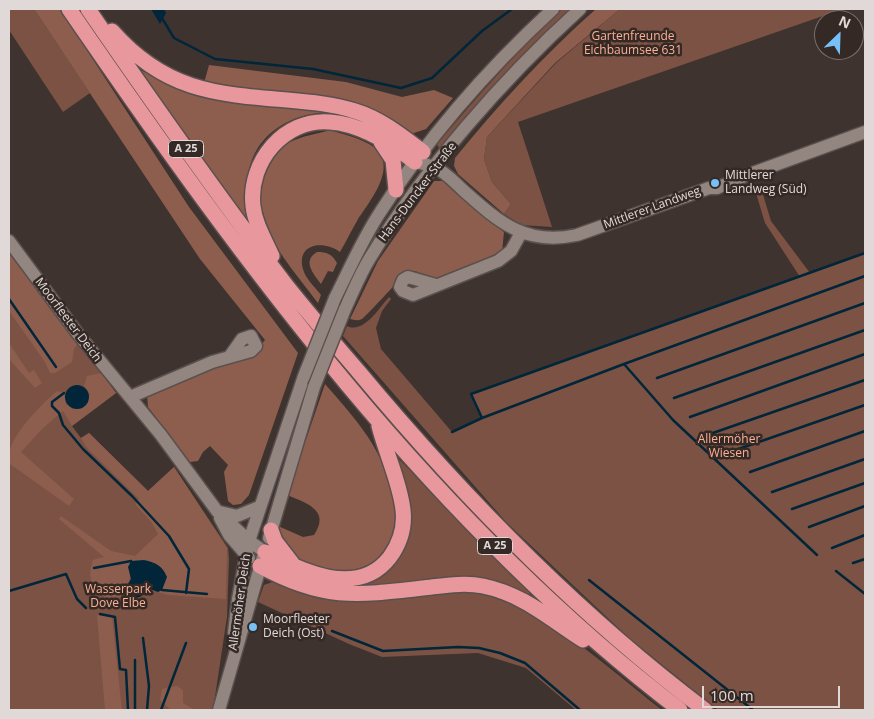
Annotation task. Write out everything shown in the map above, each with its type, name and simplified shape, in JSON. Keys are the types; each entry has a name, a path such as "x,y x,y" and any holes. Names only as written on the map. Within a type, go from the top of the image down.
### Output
{"highway":[{"name":"A 25","path":"69,9 190,184 289,313 378,422 434,485 490,542 621,663 680,710"},
{"name":"A 25","path":"88,9 203,173 287,286 419,443 488,518 623,644 705,710"},
{"path":"93,9 136,54 155,68 180,82 227,96 324,104 355,111 390,127 419,157"},
{"path":"287,286 261,232 253,206 255,175 266,154 284,135 298,127 313,123 330,122 346,124 419,157"},
{"path":"376,138 393,160 396,190"},
{"path":"262,559 334,578 355,578 379,568 395,549 403,528 404,512 378,422"},
{"path":"271,530 280,548 296,568"},
{"path":"262,559 294,583 326,592 362,595 458,584 482,585 508,593 537,607 621,663"}],"street":[{"name":"Hans-Duncker-Straße","path":"249,541 304,376 335,298 369,231 419,157 500,62 553,9"},
{"name":"Hans-Duncker-Straße","path":"262,559 314,387 345,309 369,260 396,218 434,167 522,65 580,9"},
{"name":"Mittlerer Landweg","path":"434,167 446,175 494,218 521,233 552,238 577,235 709,188 717,188 742,176 865,132"},
{"path":"419,157 434,167"},
{"path":"436,285 498,261 511,251 521,233"},
{"name":"Moorfleeter Deich","path":"9,241 78,334 186,466 217,511 229,535 246,555 262,559"},
{"path":"130,397 156,384 230,356"},
{"path":"217,511 237,516 259,507"},
{"name":"Moorfleeter Deich","path":"217,511 249,541 262,559"},
{"name":"Allermöher Deich","path":"231,663 238,600 249,541"},
{"name":"Allermöher Deich","path":"219,710 262,559"}],"green space":[{"path":"9,9 34,9 90,93 63,112 9,30"},
{"path":"34,9 60,9 189,207 298,353 249,495 241,504 233,505 228,501 224,472 228,465 210,446 203,452 198,461 190,462 148,407 147,395 254,353 265,340 200,259"},
{"path":"561,9 570,9 510,68 440,150 437,144 452,126 513,58"},
{"path":"596,9 620,9 555,63 487,137 484,159 492,182 511,204 504,214 458,174 454,166 455,158 523,80"},
{"name":"Gartenfreunde Eichbaumsee 631","path":"620,9 843,9 814,10 814,19 518,122 552,227 521,225 504,214 511,204 492,182 484,159 487,137 556,63"},
{"path":"209,65 346,82 402,97 434,90 453,98 426,129 411,134 368,109 328,98 204,83"},
{"path":"136,68 193,95 324,112 297,118 278,127 257,150 251,163 246,193 249,225"},
{"path":"330,130 354,137 378,151 383,160 384,170 376,192 340,252 334,248 319,245 307,249 304,254 302,260 304,272 321,295 318,303 282,255 264,221 261,202 262,184 276,155 287,144"},
{"path":"434,181 443,181 504,232 502,252 435,279 415,271 401,277 362,319 350,319 378,261"},
{"name":"Allermöher Wiesen","path":"761,188 771,221 810,273 865,253 865,710 718,710 629,638 507,523 343,336 347,326 353,328 371,319 389,297 391,299 382,311 376,328 381,349 452,432 482,417 471,394 800,277 765,223 756,193"},
{"path":"317,252 329,254 337,263 333,272 328,271 321,284 310,267 310,259"},
{"name":"Wasserpark Dove Elbe","path":"9,253 116,393 72,426 81,438 89,433 148,491 174,467 228,548 227,617 213,710 9,710"},
{"path":"9,253 78,343 74,349 72,362 55,373 50,373 45,362 9,311"},
{"path":"9,343 29,373 34,370 42,383 35,388 9,359"},
{"path":"101,373 116,393 72,426 63,411 42,429 21,452 74,499 69,506 10,464 9,455 12,445 24,424 57,391 64,393 66,405 90,394 84,386 87,376"},
{"path":"325,384 368,437 385,470 392,489 395,527 390,544 379,558 362,569 354,571 344,572 322,569 300,561 284,551 278,539 278,526 303,537 314,535 318,526 320,519 314,509 302,501 287,495"},
{"path":"89,433 148,491 174,467 227,548 226,599 168,595 158,592 162,590 131,572 126,597 105,597 96,591 90,576 91,565 93,560 104,557 59,519 61,516 111,551 135,556 158,534 152,523 135,504 139,499 87,448 81,438"},
{"path":"391,451 530,593 529,596 510,587 346,590 276,565 374,577 407,534"},
{"path":"275,581 358,600 386,600 464,589 496,595 521,606 546,621 596,657 662,710 576,710 526,668 478,653 382,657 258,602 264,585"},
{"path":"97,615 112,617 122,710 105,710"},
{"path":"177,686 183,690 183,703 195,710 171,710 160,700 162,689"}],"water":[{"path":"151,9 164,9 166,13 160,24"},
{"path":"77,385 86,388 89,397 86,406 77,409 68,406 65,397 68,388"},
{"path":"144,560 158,565 167,577 162,590 158,592 150,589 140,597 130,599 126,597 126,587 131,579 128,567 131,561"}],"waterway":[{"path":"162,18 174,38 215,59 313,69 401,88 432,78 482,31 512,9"},
{"path":"452,432 482,418 471,394 865,253"},
{"path":"817,555 673,420 624,364 865,276"},
{"path":"9,299 56,367"},
{"path":"657,378 865,303"},
{"path":"674,398 865,330"},
{"path":"690,417 865,354"},
{"path":"482,418 624,364"},
{"path":"710,434 865,380"},
{"path":"64,393 52,402 52,406 59,413 63,425 83,449 132,496 169,536 189,569 186,593"},
{"path":"730,452 865,405"},
{"path":"750,472 865,431"},
{"path":"772,492 865,459"},
{"path":"792,509 865,483"},
{"path":"809,527 865,506"},
{"path":"832,548 865,535"},
{"path":"853,563 865,559"},
{"path":"94,568 131,561"},
{"path":"836,571 865,594"},
{"path":"9,591 66,574 77,599 86,608"},
{"path":"589,580 753,710"},
{"path":"162,590 207,594"},
{"path":"100,614 115,617 120,669 126,670 128,710"},
{"path":"332,631 383,651 458,647 479,648 500,653 525,663 580,710"},
{"path":"143,638 149,686 147,710"},
{"path":"161,710 186,643"},
{"path":"135,660 135,710"}],"place":[{"name":"Mittlerer Landweg (Süd)","path":"715,183"},
{"name":"Moorfleeter Deich (Ost)","path":"253,627"}]}
